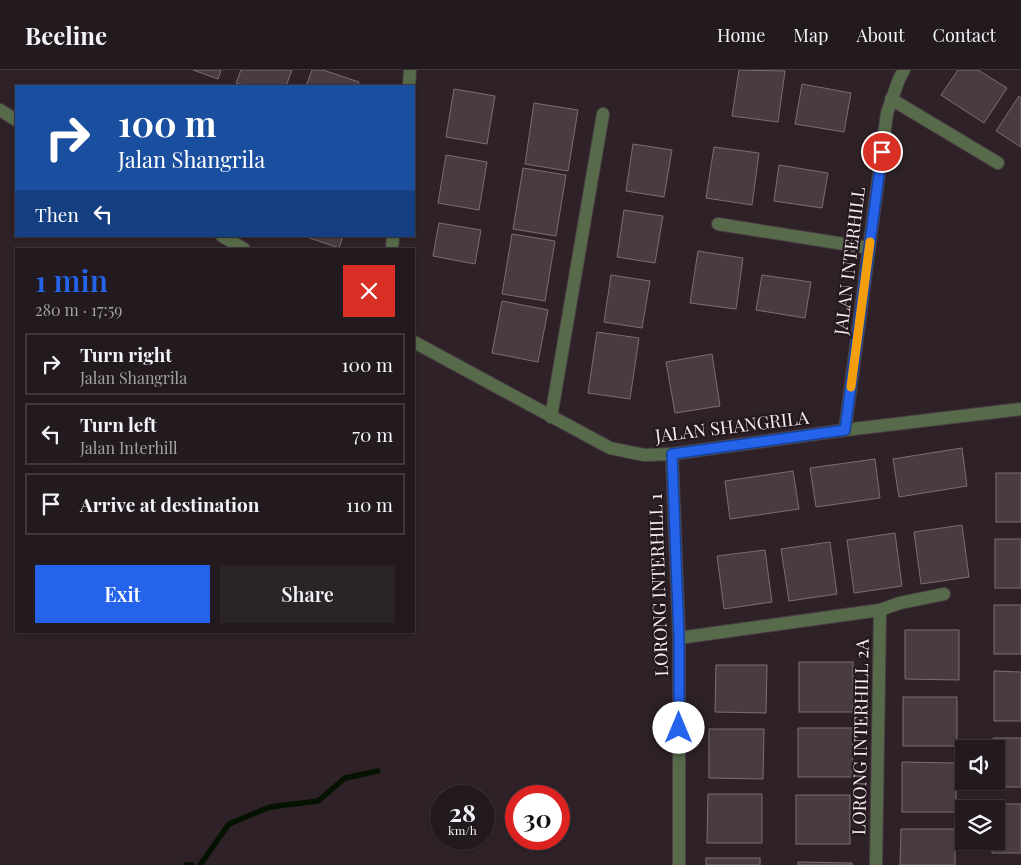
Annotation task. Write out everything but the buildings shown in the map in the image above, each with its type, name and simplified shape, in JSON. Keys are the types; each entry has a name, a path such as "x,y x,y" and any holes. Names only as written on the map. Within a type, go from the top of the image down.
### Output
{"street":[{"path":"409,85 410,70"},
{"name":"JALAN INTERHILL","path":"845,430 887,113 904,70"},
{"path":"891,99 998,163"},
{"path":"0,110 15,119"},
{"path":"551,416 603,114"},
{"path":"718,224 869,248"},
{"path":"224,237 242,248"},
{"name":"JALAN SHANGRILA","path":"415,343 610,448 644,455 672,454 845,430 1021,409"},
{"name":"LORONG INTERHILL 1","path":"672,454 679,638 679,865"},
{"path":"679,638 880,610 900,603 944,594"},
{"name":"LORONG INTERHILL 2A","path":"876,865 880,610"}],"waterway":[{"path":"200,865 229,824 270,807 318,801 345,778 378,771"},
{"path":"186,865 192,865"}],"slow traffic":[{"path":"851,387 870,242"}],"route":[{"path":"679,728 679,638 672,454 845,430 882,152"}]}
